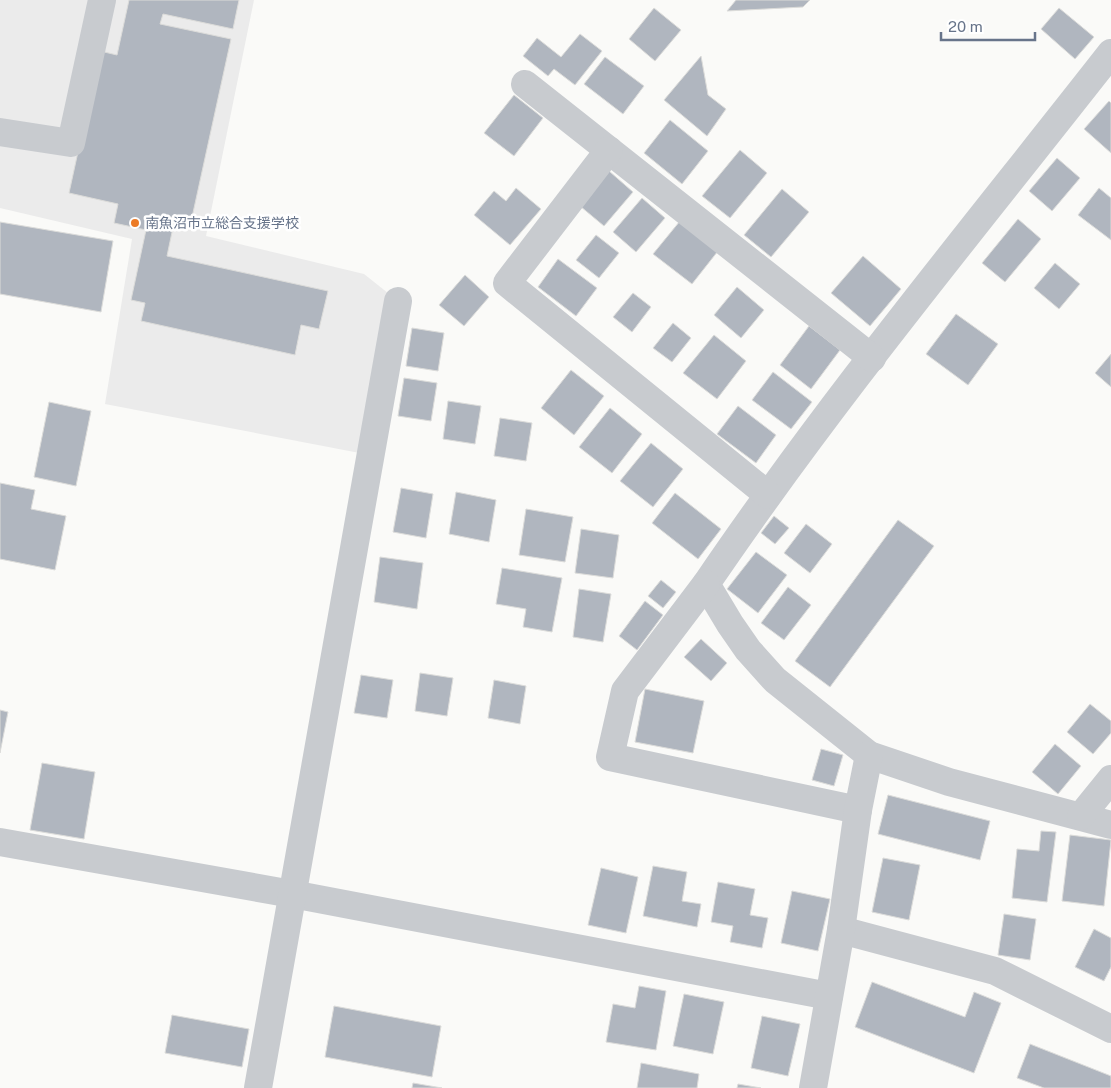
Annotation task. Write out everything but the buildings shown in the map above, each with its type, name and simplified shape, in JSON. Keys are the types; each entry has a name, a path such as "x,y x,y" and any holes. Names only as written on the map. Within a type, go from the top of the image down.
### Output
{"street":[{"path":"0,132 71,143 102,0"},
{"path":"858,810 610,757 625,691 706,584 768,495 872,358 1111,53"},
{"path":"525,84 872,358"},
{"path":"609,150 507,283 768,495"},
{"path":"258,1088 398,301"},
{"path":"706,584 748,650 775,680 869,755 949,782 1111,825"},
{"path":"813,1088 841,930 858,810 869,755"},
{"path":"1080,816 1111,779"},
{"path":"0,842 292,894 829,996"},
{"path":"841,930 996,972 1111,1029"}],"shaded area":[{"name":"南魚沼市立総合支援学校","path":"0,0 254,0 206,236 364,274 398,301 370,455 105,404 132,239 0,208"}],"place":[{"name":"南魚沼市立総合支援学校","path":"135,223"}]}
